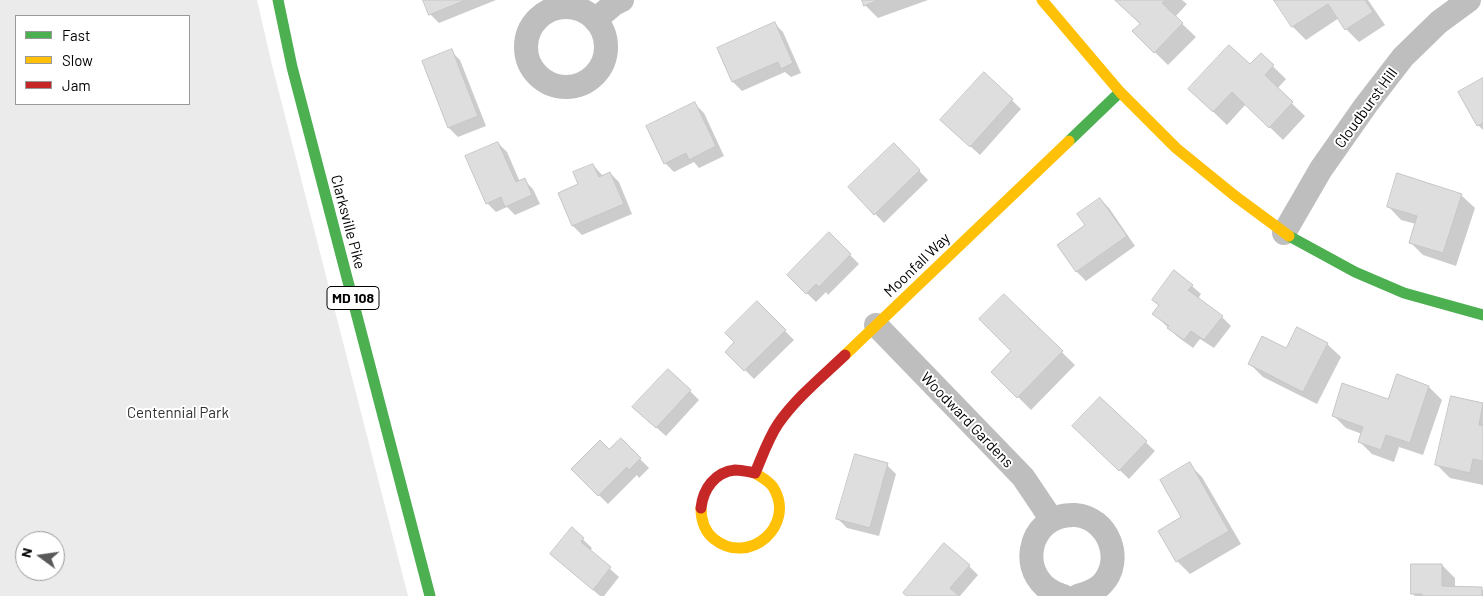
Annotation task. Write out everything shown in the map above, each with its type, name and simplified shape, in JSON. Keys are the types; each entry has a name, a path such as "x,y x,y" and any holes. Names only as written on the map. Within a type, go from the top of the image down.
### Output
{"street":[{"name":"Clarksville Pike","path":"278,0 292,67 430,596"},
{"path":"595,20 614,4 622,0"},
{"path":"1042,0 1120,92 1176,148 1284,234 1355,272 1404,292 1483,315"},
{"name":"Cloudburst Hill","path":"1284,234 1321,169 1403,57 1439,22 1469,0"},
{"name":"Moonfall Way","path":"755,473 778,424 800,398 1120,92"},
{"name":"Woodward Gardens","path":"876,325 1023,477 1052,520"},
{"path":"736,470 755,473 767,480 774,488 778,498 780,506 779,517 774,530 764,541 752,548 741,550 726,547 712,538 703,526 700,510 701,498 708,485 721,474 736,470"},
{"path":"1063,596 1049,590 1040,582 1034,571 1031,558 1033,543 1040,530 1052,520 1070,515 1088,518 1100,525 1108,536 1113,550 1112,567 1103,583 1091,592 1078,596"}],"green space":[{"name":"Centennial Park","path":"0,0 257,0 408,596 0,596"}],"building":[{"path":"423,0 466,0 429,15"},
{"path":"862,0 879,0 864,6"},
{"path":"1115,0 1166,0 1162,3 1183,23 1154,53 1132,31 1140,24"},
{"path":"1274,0 1365,0 1373,12 1345,30 1328,4 1292,27"},
{"path":"775,22 793,63 781,69 778,62 732,82 717,48"},
{"path":"1229,45 1250,64 1261,53 1274,65 1265,75 1293,102 1269,128 1232,92 1213,112 1188,89"},
{"path":"452,49 478,116 448,128 422,61"},
{"path":"984,72 1013,99 970,147 940,120"},
{"path":"1483,78 1483,123 1477,126 1458,92"},
{"path":"695,102 716,146 689,160 686,153 664,164 646,126"},
{"path":"498,142 516,182 525,178 532,195 505,207 501,197 486,204 465,156"},
{"path":"894,143 920,170 874,215 848,187"},
{"path":"593,164 599,177 610,172 624,204 572,226 558,193 578,184 573,172"},
{"path":"1397,173 1462,194 1443,253 1409,243 1417,216 1387,207"},
{"path":"1100,198 1127,236 1076,272 1057,245 1085,225 1077,214"},
{"path":"829,232 851,254 819,287 816,284 806,294 787,275"},
{"path":"1174,270 1193,285 1188,290 1223,316 1204,340 1191,331 1184,340 1152,314 1159,305 1152,300"},
{"path":"1004,294 1063,351 1017,398 991,372 1011,351 979,319"},
{"path":"757,301 786,330 744,371 725,352 734,342 725,333"},
{"path":"1297,327 1328,343 1303,392 1248,364 1262,336 1286,348"},
{"path":"668,369 691,390 656,428 632,407"},
{"path":"1397,374 1429,386 1410,443 1386,435 1381,450 1358,442 1363,427 1332,416 1342,383 1388,399"},
{"path":"1451,396 1483,403 1479,425 1483,426 1483,461 1473,459 1470,473 1435,465"},
{"path":"1100,397 1147,441 1119,471 1072,426"},
{"path":"621,438 641,458 629,470 627,467 598,496 571,469 600,440 609,449"},
{"path":"855,454 888,463 870,528 836,519"},
{"path":"1190,462 1229,531 1176,562 1158,531 1181,517 1160,480"},
{"path":"572,527 584,538 581,542 611,567 593,590 550,554"},
{"path":"944,543 970,565 950,588 959,596 907,596 903,593"},
{"path":"1411,564 1442,564 1442,586 1482,587 1482,596 1422,596 1422,594 1411,594"}],"traffic: fast":[{"path":"278,0 292,67 430,596"},
{"path":"1069,141 1120,92"},
{"path":"1289,236 1355,272 1404,293 1483,315"}],"traffic: slow":[{"path":"1042,0 1120,92 1176,148 1235,196 1289,236"},
{"path":"845,355 1069,141"},
{"path":"701,508 705,529 714,539 728,546 741,548 754,545 766,538 774,528 779,515 779,501 773,487 755,473"}],"traffic: jam":[{"path":"701,508 707,488 722,474 735,470 755,473 771,436 785,414 845,355"}]}
